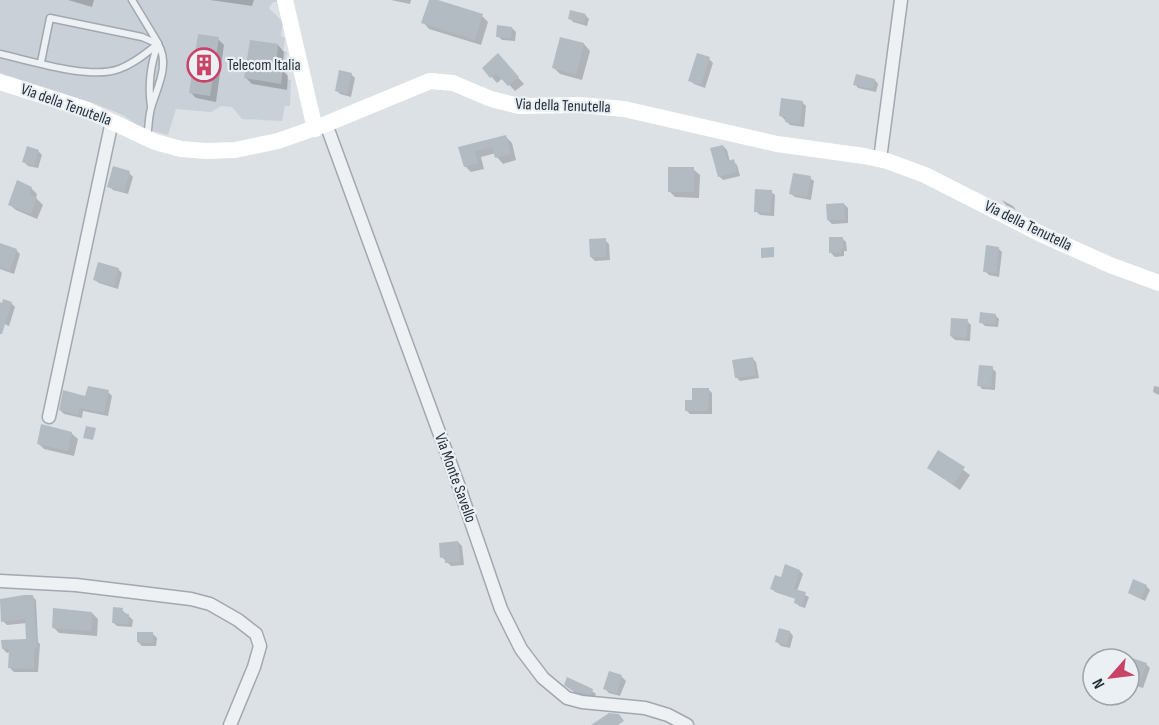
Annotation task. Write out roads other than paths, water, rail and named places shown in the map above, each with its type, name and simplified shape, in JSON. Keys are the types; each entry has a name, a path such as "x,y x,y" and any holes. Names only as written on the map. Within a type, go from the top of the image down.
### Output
{"street":[{"path":"285,0 320,126"},
{"path":"880,159 901,0"},
{"name":"Via della Tenutella","path":"0,81 85,109 181,149 218,151 255,147 320,126 417,85 438,80 524,107 580,105 614,107 769,143 880,159 925,175 1049,238 1159,284"},
{"path":"49,417 112,121"},
{"name":"Via Monte Savello","path":"320,126 458,484 501,609 521,649 543,678 567,698 582,702 645,708 668,715 687,725"},
{"path":"0,581 76,585 191,598 210,604 238,620 256,634 260,646 254,667 230,725"}],"lane":[{"path":"132,0 158,44 163,57 161,80 151,106 147,134"},
{"path":"40,62 50,18 141,37 158,44"},
{"path":"0,54 94,73 108,72 131,64 158,44"}],"place":[{"name":"Telecom Italia","path":"204,65"}]}
